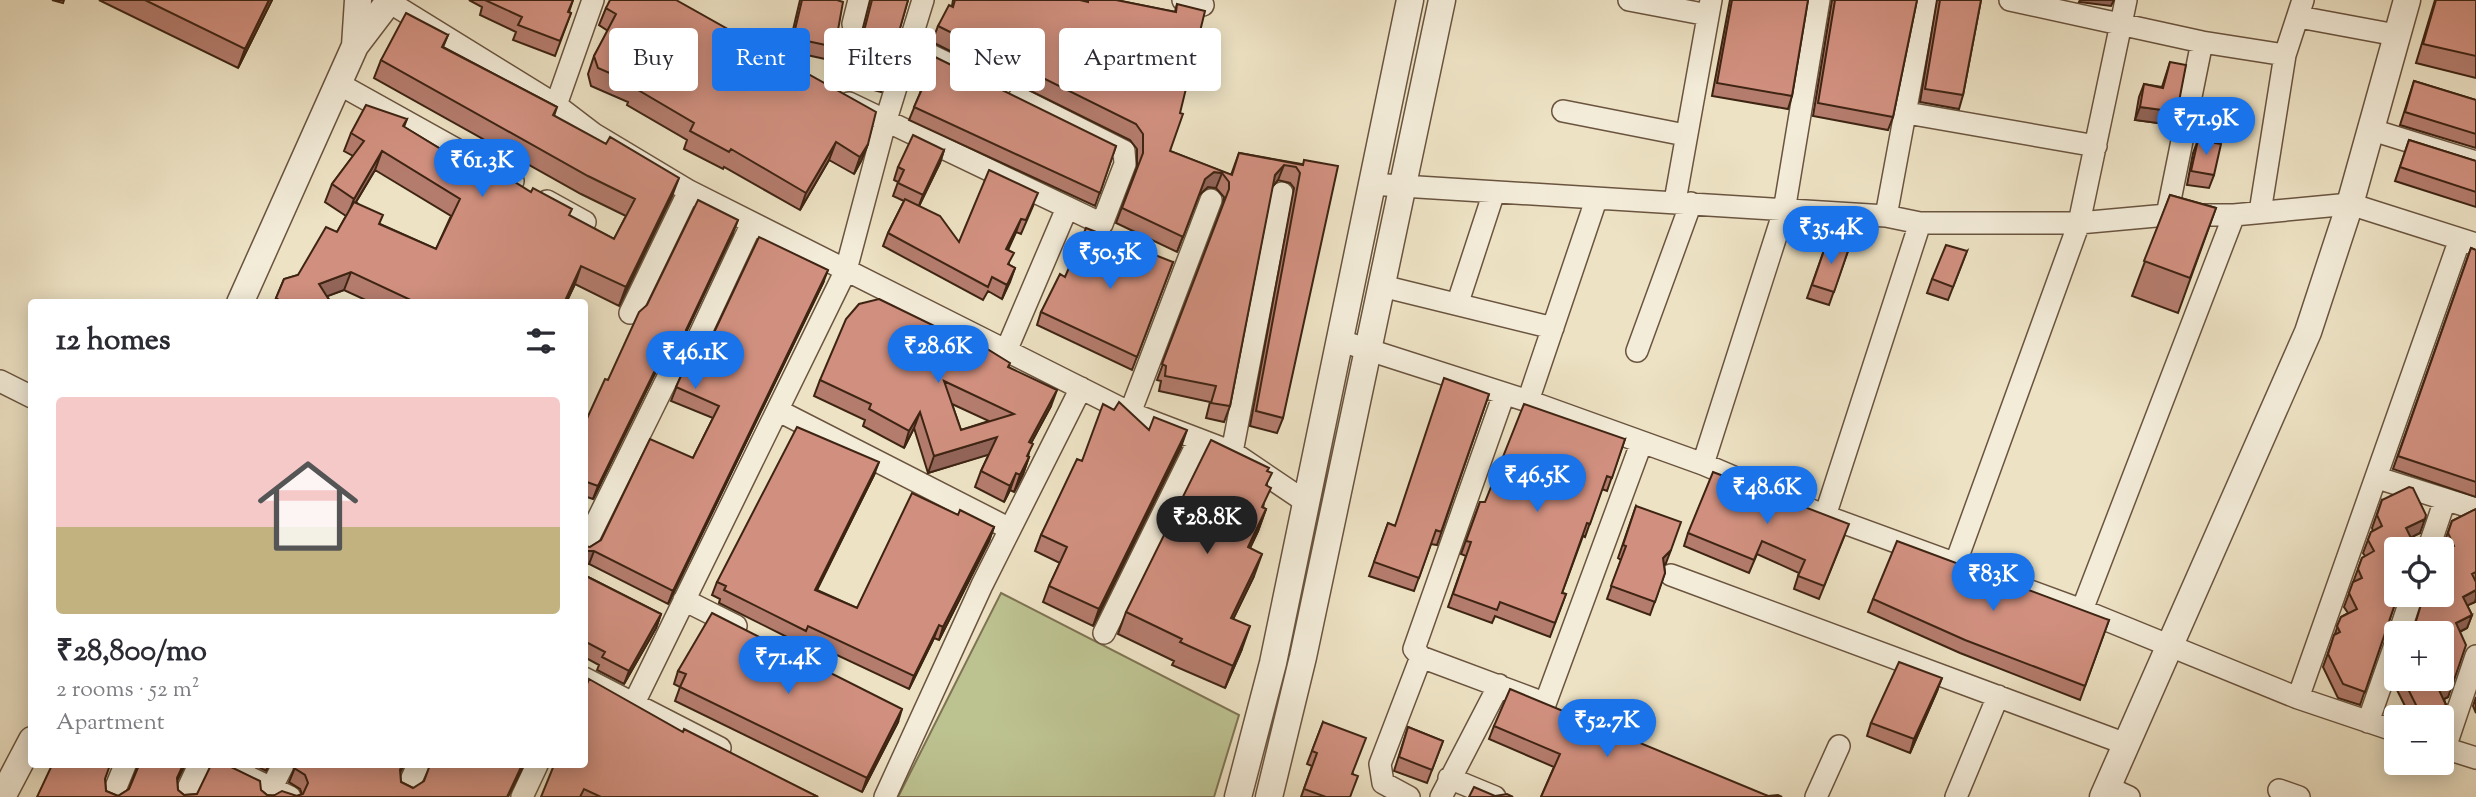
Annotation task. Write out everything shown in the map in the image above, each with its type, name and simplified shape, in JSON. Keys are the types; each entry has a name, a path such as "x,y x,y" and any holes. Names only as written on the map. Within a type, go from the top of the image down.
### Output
{"street":[{"path":"355,46 358,0"},
{"path":"556,105 593,0"},
{"path":"853,24 859,0"},
{"path":"914,28 923,0"},
{"path":"1238,797 1273,663 1410,0"},
{"path":"1269,797 1303,657 1442,0"},
{"path":"1629,0 1709,8 1685,135 1683,202 1637,351"},
{"path":"1703,464 1784,211 1819,0"},
{"path":"1886,216 1926,0"},
{"path":"2010,0 2202,43 2285,55"},
{"path":"1956,562 2079,223 2126,0"},
{"path":"2113,794 2126,744 2308,332 2350,204 2407,0"},
{"path":"242,299 355,46 388,1 556,105 594,134 689,191 1130,413 1232,452 1306,502"},
{"path":"2260,212 2285,55 2301,8 2396,35"},
{"path":"2167,215 2202,43"},
{"path":"339,84 585,222"},
{"path":"829,91 885,123 1101,224 1125,164 1124,151 1003,91"},
{"path":"635,703 846,270 895,91"},
{"path":"1563,111 1685,135"},
{"path":"1907,113 2096,146"},
{"path":"2369,129 2476,162"},
{"path":"1370,184 1886,216 1920,223 2079,223 2167,215 2234,215 2350,204 2468,241 2298,698"},
{"path":"630,313 689,191"},
{"path":"1458,302 1494,192"},
{"path":"1232,452 1282,193"},
{"path":"1130,413 1211,200"},
{"path":"1528,401 1596,200"},
{"path":"1006,351 1068,208"},
{"path":"2082,610 2234,215"},
{"path":"694,349 752,223"},
{"path":"1825,516 1920,223"},
{"path":"1382,286 1458,302 1553,328"},
{"path":"1338,340 1528,401 1641,444 1703,464 1825,516 1956,562 2298,698 2384,727"},
{"path":"588,539 672,369"},
{"path":"0,381 28,395"},
{"path":"885,797 1010,529 1080,388"},
{"path":"1504,394 1414,649 1421,657 1570,714"},
{"path":"779,411 1010,529"},
{"path":"1104,633 1199,440"},
{"path":"1545,704 1641,444"},
{"path":"2378,478 2476,509"},
{"path":"2432,537 2445,499"},
{"path":"1671,575 2126,744"},
{"path":"684,600 759,638"},
{"path":"651,611 674,622"},
{"path":"2454,717 2476,656"},
{"path":"1409,797 1383,783 1380,764 1421,657"},
{"path":"2368,722 2384,676"},
{"path":"588,680 741,759"},
{"path":"1495,797 1445,787 1499,685"},
{"path":"1956,797 1998,696"},
{"path":"896,707 921,719"},
{"path":"1816,797 1839,746"},
{"path":"2,797 28,748"},
{"path":"2454,751 2476,758"},
{"path":"112,797 124,768"},
{"path":"184,797 197,768"},
{"path":"229,768 276,794 282,768"},
{"path":"407,789 417,768"},
{"path":"522,797 536,768"}],"green space":[{"path":"1001,593 1239,715 1214,797 898,797"}],"building":[{"path":"145,0 269,0 245,49"},
{"path":"485,0 573,0 560,41 518,25 522,17"},
{"path":"610,0 676,0 726,28 712,28 712,91 810,91 810,75 824,83 824,91 838,91 876,112 868,144 860,157 836,142 806,193 731,149 729,152 690,131 694,123 640,91 698,91 698,28 609,28 609,73 598,68 594,56 616,14 606,8"},
{"path":"802,0 843,2 838,28 824,28 824,45 810,42 810,28 795,28"},
{"path":"872,0 908,0 900,28 865,28"},
{"path":"955,0 1116,0 1176,12 1177,4 1205,11 1201,28 1059,28 1059,86 1045,79 1045,28 950,28 950,32 938,26 949,5 953,7"},
{"path":"1732,0 1808,0 1792,96 1717,83"},
{"path":"1835,0 1917,0 1893,117 1818,103"},
{"path":"1940,0 1981,0 1963,95 1925,89"},
{"path":"2436,0 2476,0 2476,56 2423,44"},
{"path":"406,13 448,35 442,47 557,107 553,115 606,144 610,137 679,178 626,287 581,266 566,299 408,299 351,272 319,284 328,299 276,298 284,279 298,275 326,227 337,232 354,202 383,215 379,224 436,249 460,199 382,151 354,199 332,184 364,141 351,133 366,105 407,119 403,126 449,154 451,150 486,169 489,166 531,192 533,188 572,209 569,215 614,239 635,199 588,176 381,60"},
{"path":"936,57 950,64 950,91 1004,91 1116,146 1100,193 914,107 921,91 936,91"},
{"path":"2170,62 2186,65 2177,112 2140,107 2144,84 2163,88"},
{"path":"2414,81 2476,100 2476,134 2405,112"},
{"path":"1069,91 1185,91 1180,113 1183,114 1170,151 1232,175 1239,153 1303,165 1304,160 1338,166 1283,418 1256,411 1300,173 1296,167 1284,165 1275,175 1230,406 1211,403 1216,386 1165,376 1166,366 1162,364 1229,189 1229,182 1222,173 1214,172 1205,179 1183,237 1122,208 1143,153 1143,134 1136,124"},
{"path":"913,135 944,150 923,195 898,183 904,170 898,167"},
{"path":"2198,140 2221,144 2214,175 2191,171"},
{"path":"2409,140 2476,161 2476,192 2400,167"},
{"path":"989,170 1038,193 1026,220 1021,219 1006,249 1014,253 1008,264 1015,268 1007,285 992,277 988,287 888,233 905,199 940,216 959,242"},
{"path":"2170,195 2216,208 2190,278 2144,261"},
{"path":"698,200 738,220 686,330 685,338 692,347 700,349 710,341 759,237 828,270 673,591 594,551 588,551 588,547 601,540 650,439 693,458 719,406 676,387 690,356 683,344 675,343 665,350 598,486 588,482 588,416 639,312 647,305"},
{"path":"1086,228 1173,262 1137,357 1041,312 1060,274 1065,277"},
{"path":"1828,239 1849,248 1834,292 1812,285"},
{"path":"1946,245 1967,251 1953,287 1932,279"},
{"path":"2471,248 2476,250 2476,482 2398,456"},
{"path":"879,299 969,343 971,339 1010,363 1008,367 1057,390 1029,442 1033,444 1027,456 1029,457 1020,475 1016,473 1010,486 981,471 997,437 934,456 920,412 909,431 869,409 871,404 820,380 846,319 859,304","holes":["944,381 1014,414 961,430"]},
{"path":"1444,378 1489,394 1441,532 1436,530 1419,578 1374,562 1388,523 1395,526"},
{"path":"1119,402 1149,430 1154,417 1187,430 1099,609 1049,586 1067,547 1041,535 1077,459 1082,461 1103,404 1114,410"},
{"path":"1524,404 1625,439 1612,478 1607,476 1590,524 1587,523 1562,593 1566,594 1555,623 1500,602 1497,610 1453,594 1471,542 1466,541 1480,502 1485,502"},
{"path":"797,427 879,462 815,590 857,608 912,493 958,515 960,510 994,527 943,627 939,625 914,676 808,626 806,631 724,590 726,586 717,582"},
{"path":"1211,440 1269,468 1267,471 1272,473 1266,485 1271,488 1262,507 1266,509 1248,547 1262,554 1231,618 1250,626 1233,666 1180,642 1182,639 1126,612"},
{"path":"1713,472 1849,524 1824,586 1798,576 1805,560 1762,541 1754,560 1688,533"},
{"path":"2409,487 2413,488 2426,515 2425,519 2406,528 2410,537 2384,537 2384,607 2394,607 2389,621 2384,621 2384,636 2365,692 2343,684 2328,654 2334,635 2340,632 2337,626 2341,617 2357,609 2349,593 2353,582 2362,578 2358,569 2362,558 2374,551 2368,540 2371,532 2382,526 2377,515 2382,500"},
{"path":"1636,506 1681,522 1671,550 1663,558 1665,573 1655,602 1611,586 1626,546 1623,545"},
{"path":"2476,509 2476,572 2472,574 2476,590 2463,597 2472,615 2456,623 2466,645 2454,680 2454,621 2416,621 2420,607 2454,607 2454,537 2450,537 2448,533 2452,521"},
{"path":"1897,541 2109,620 2085,686 1965,640 1873,599"},
{"path":"588,577 661,614 629,671 602,657 605,652 588,643"},
{"path":"712,613 902,709 867,778 680,687 686,674 678,671"},
{"path":"1899,662 1942,678 1914,739 1871,723"},
{"path":"589,679 683,732 684,729 818,797 601,797 584,789 580,797 541,797 553,768 588,768"},
{"path":"1510,689 1768,796 1782,797 1541,797 1560,754 1494,726"},
{"path":"2409,691 2439,691 2446,705 2416,705"},
{"path":"1323,722 1366,738 1352,774 1358,776 1350,797 1326,797 1304,789 1317,753 1312,751"},
{"path":"1408,727 1443,741 1432,770 1399,757"},
{"path":"51,768 109,768 105,779 106,791 118,796 129,789 138,768 182,768 177,778 178,790 184,795 197,794 210,768 233,768 260,781 261,790 267,795 273,796 282,791 297,796 303,794 308,783 305,775 294,768 401,768 401,782 413,788 424,781 429,768 521,768 507,797 37,797"},
{"path":"1474,787 1495,796 1507,794 1513,797 1469,797"}]}
